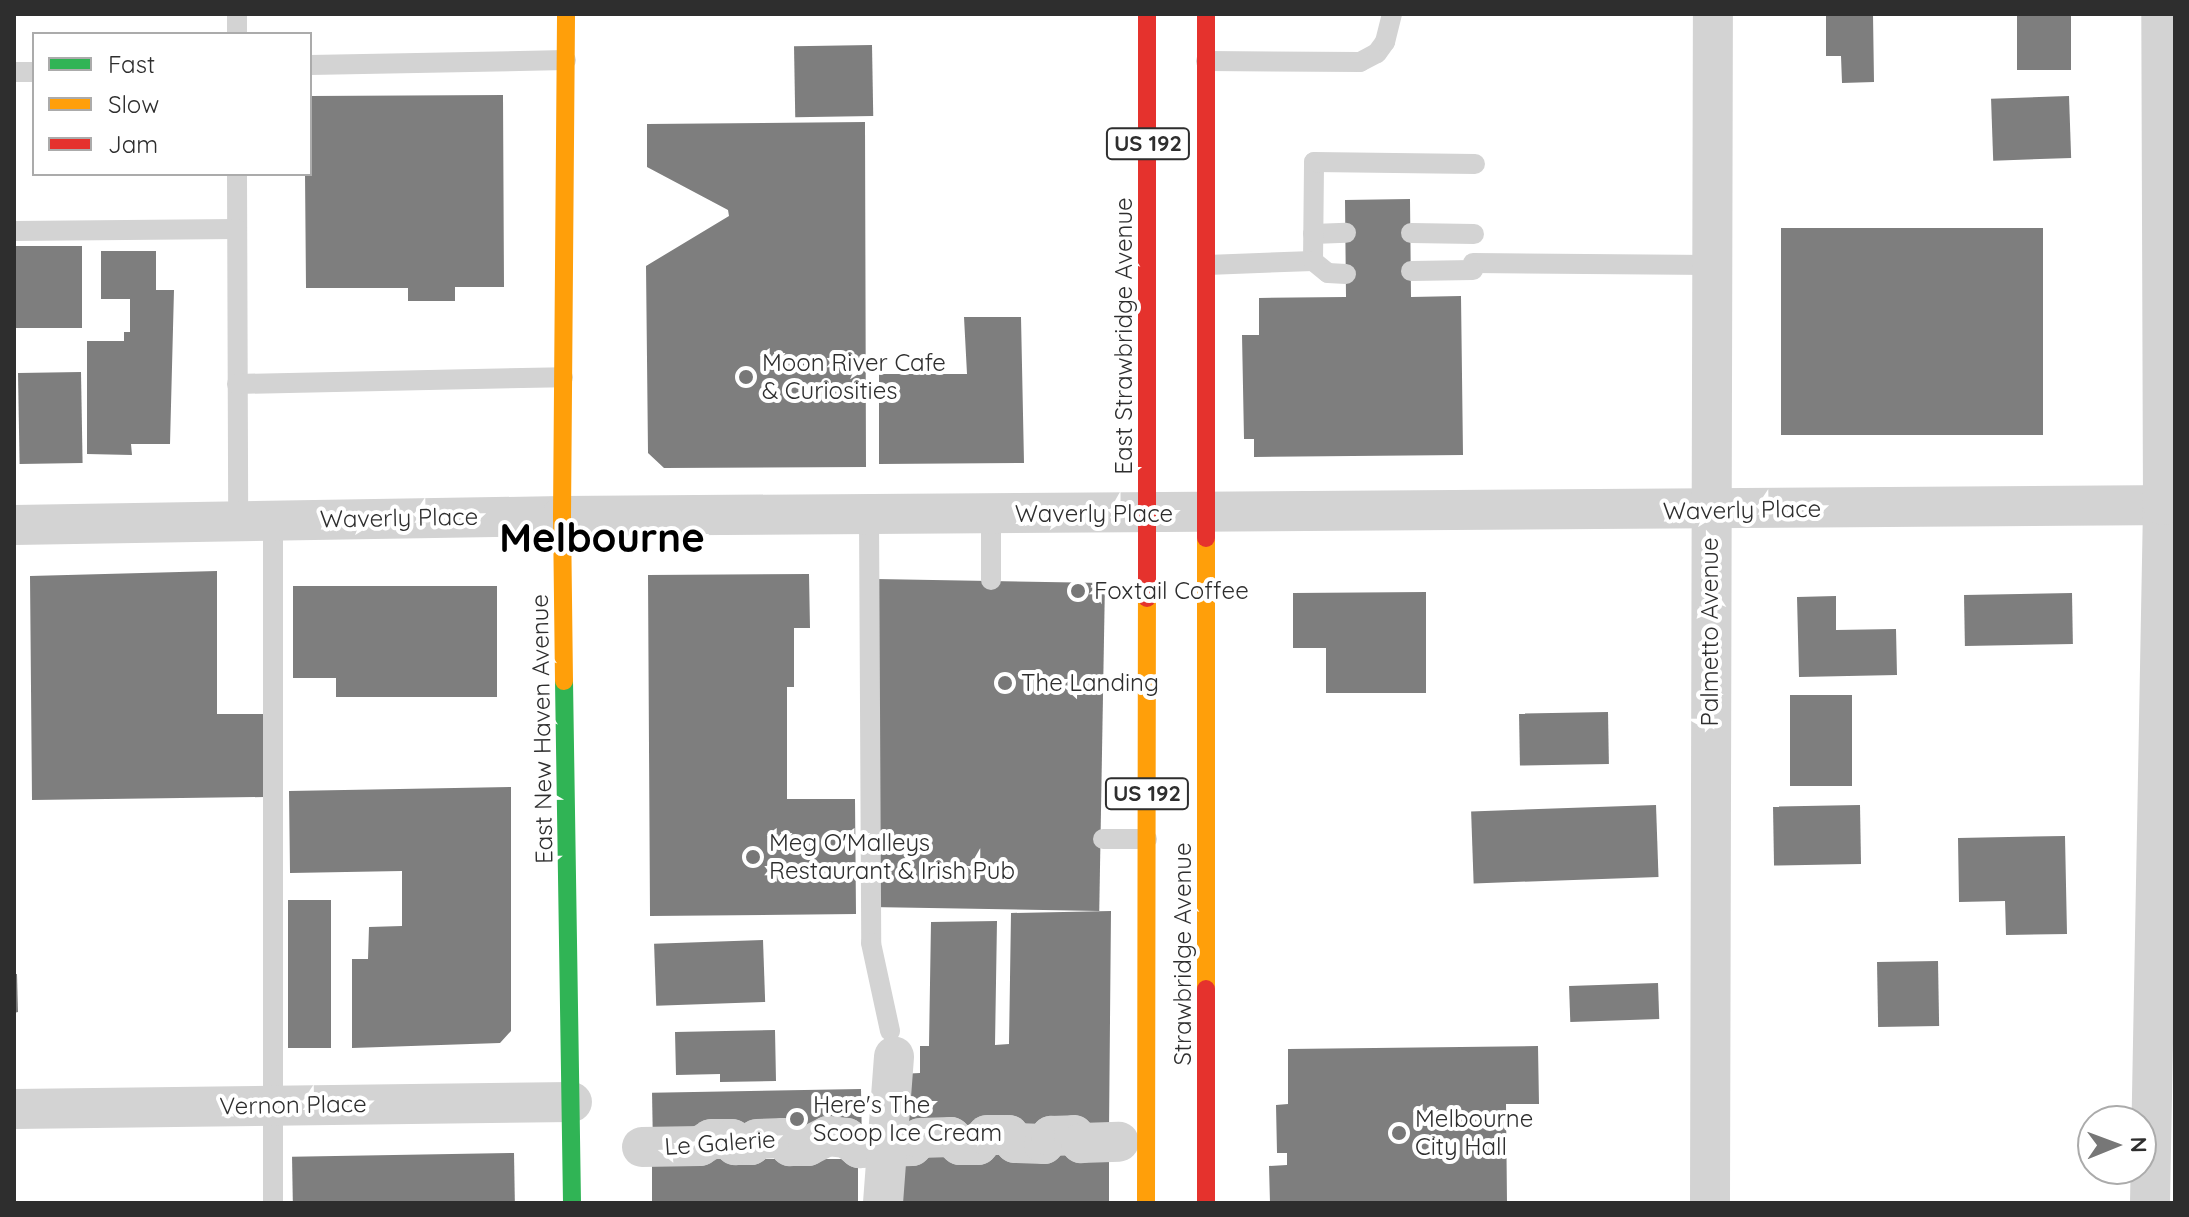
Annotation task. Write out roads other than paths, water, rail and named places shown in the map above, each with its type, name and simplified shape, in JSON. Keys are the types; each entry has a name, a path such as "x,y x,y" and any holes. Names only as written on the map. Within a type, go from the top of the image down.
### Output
{"main road":[{"name":"East New Haven Avenue","path":"566,14 562,516 572,1203"},
{"name":"East Strawbridge Avenue","path":"1147,14 1148,514"},
{"name":"US 192","path":"1206,14 1207,514"},
{"name":"Strawbridge Avenue","path":"1147,1198 1148,514"},
{"name":"Strawbridge Avenue","path":"1206,1203 1207,514"}],"street":[{"name":"Palmetto Avenue","path":"1710,1203 1713,14"},
{"path":"2150,1203 2166,868 2169,505 2161,14"},
{"name":"Waverly Place","path":"14,525 562,516 1710,511 2169,505"},
{"path":"883,1203 892,1044"},
{"name":"Vernon Place","path":"14,1109 572,1102"},
{"name":"Le Galerie","path":"642,1147 700,1146 711,1139 732,1139 735,1145 751,1145 757,1139 783,1138 790,1146 808,1146 828,1136 847,1138 859,1148 912,1146 920,1138 951,1137 960,1145 978,1145 987,1135 1009,1135 1015,1143 1044,1144 1051,1136 1074,1135 1081,1143 1119,1142"}],"lane":[{"path":"1206,61 1360,62 1377,53 1385,42 1392,14"},
{"path":"312,65 566,60"},
{"path":"1313,261 1314,162 1475,164"},
{"path":"237,176 237,384 256,520 273,1106 273,1203"},
{"path":"14,231 237,229"},
{"path":"1313,234 1346,233"},
{"path":"1411,233 1474,234"},
{"path":"1207,265 1313,261 1328,273 1346,274"},
{"path":"1411,271 1473,267 1711,265"},
{"path":"237,384 563,377"},
{"path":"991,514 991,580"},
{"path":"869,515 871,943 892,1044"},
{"path":"1103,839 1147,839"}],"place":[{"name":"Moon River Cafe & Curiosities","path":"746,377"},
{"name":"Foxtail Coffee","path":"1078,591"},
{"name":"The Landing","path":"1005,683"},
{"name":"Meg O'Malleys Restaurant & Irish Pub","path":"753,857"},
{"name":"Here's The Scoop Ice Cream","path":"797,1119"},
{"name":"Melbourne City Hall","path":"1399,1133"}],"district":[{"name":"Melbourne","path":"602,537"}]}
